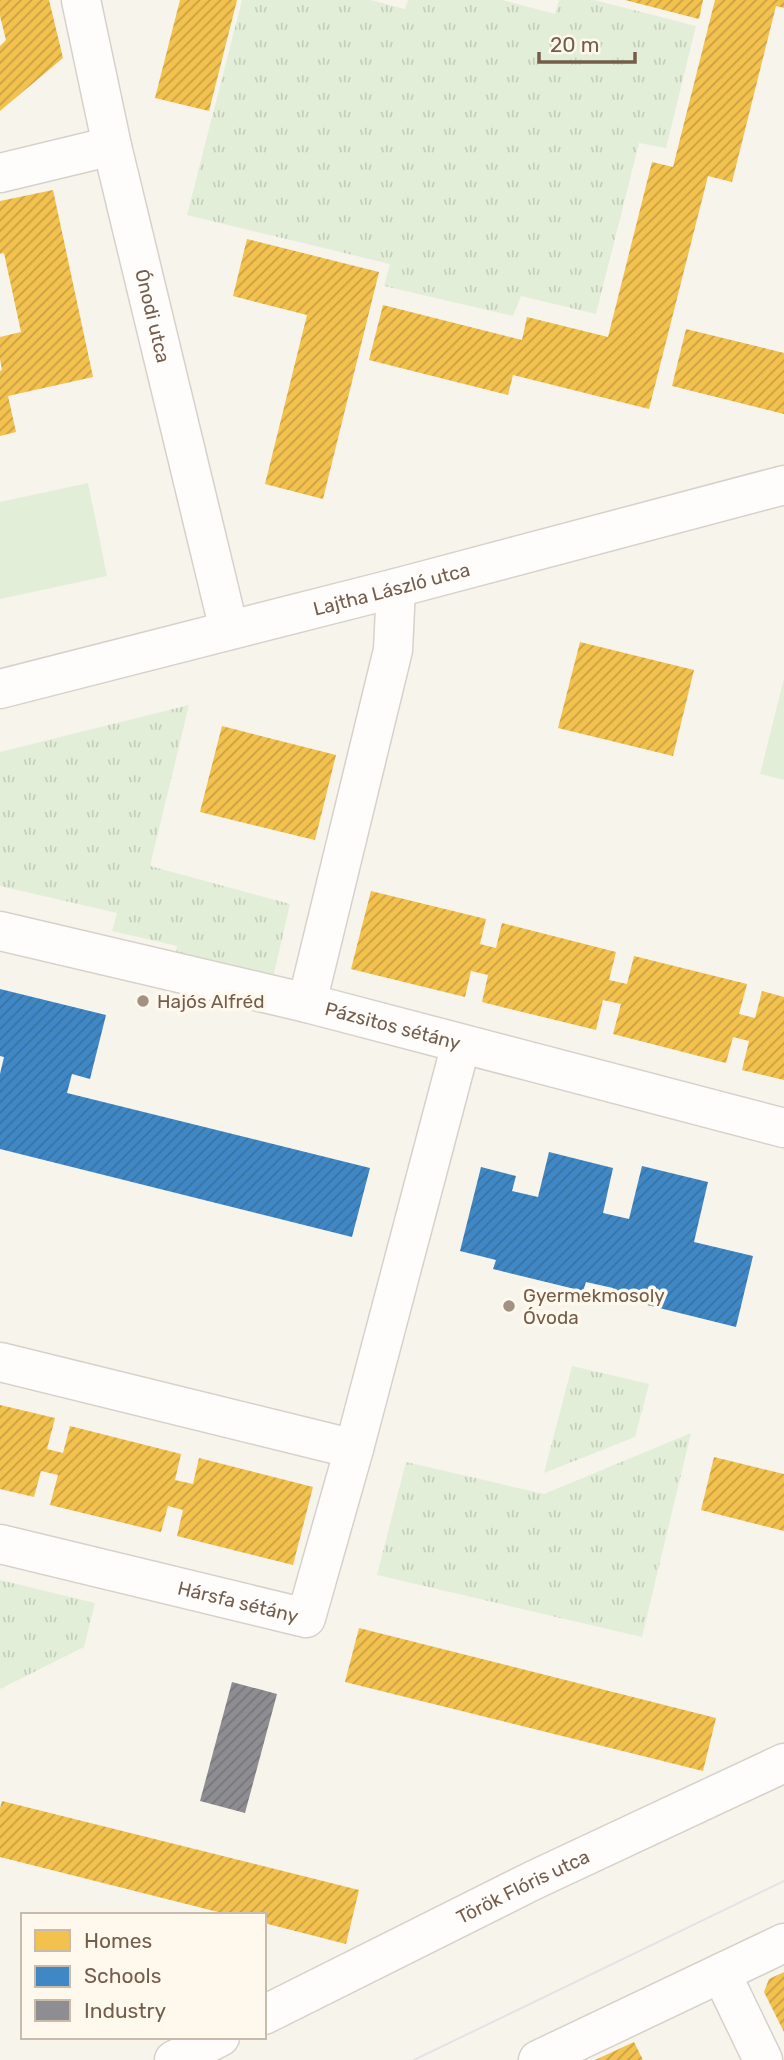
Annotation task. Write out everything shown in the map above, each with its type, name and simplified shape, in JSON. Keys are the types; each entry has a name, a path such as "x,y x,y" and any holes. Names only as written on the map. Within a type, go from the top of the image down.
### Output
{"street":[{"name":"Ónodi utca","path":"81,0 112,146 229,630"},
{"path":"0,173 112,146"},
{"name":"Lajtha László utca","path":"0,689 779,489"},
{"path":"307,1003 393,650 396,588"},
{"name":"Pázsitos sétány","path":"0,931 307,1003 784,1128"},
{"name":"Hársfa sétány","path":"0,1544 306,1618 354,1449 461,1044"},
{"path":"0,1362 354,1449"},
{"name":"Török Flóris utca","path":"266,2014 534,1881 784,1763"},
{"path":"538,2060 784,1943"},
{"path":"721,1973 763,2060"},
{"path":"174,2060 216,2039"}],"green space":[{"path":"242,0 371,0 405,9 408,0 502,0 555,14 559,0 594,0 696,26 666,148 639,143 596,314 521,296 513,316 384,286 390,264 187,215"},
{"path":"88,483 107,576 0,599 0,502"},
{"path":"784,678 784,780 760,774"},
{"path":"189,705 150,866 290,904 272,982 175,959 177,946 112,931 117,913 0,886 0,752"},
{"path":"572,1366 649,1384 635,1437 544,1473"},
{"path":"691,1433 642,1637 377,1575 406,1462 544,1494"},
{"path":"0,1580 95,1603 84,1647 0,1689"}],"building: Homes":[{"path":"0,0 49,0 63,58 0,111 0,46 6,40 0,16"},
{"path":"180,0 237,0 209,111 155,98"},
{"path":"625,0 703,0 699,19"},
{"path":"715,0 784,0 784,8 776,6 732,182 708,176 649,409 513,375 508,395 369,360 383,305 522,340 527,317 608,337 652,162 673,167"},
{"path":"53,190 93,377 8,396 16,432 0,436 0,337 21,332 4,253 0,254 0,201"},
{"path":"247,239 379,272 323,499 265,484 307,315 233,296"},
{"path":"686,329 784,353 784,414 672,386"},
{"path":"580,642 694,670 673,756 558,728"},
{"path":"222,726 336,755 315,840 200,812"},
{"path":"371,891 486,919 480,944 496,948 502,923 616,952 609,980 627,984 634,956 747,984 739,1014 755,1018 762,991 784,997 784,1080 742,1070 749,1041 733,1037 726,1063 613,1034 621,1004 603,1000 596,1030 482,1002 488,975 471,971 465,997 351,969"},
{"path":"0,1405 55,1418 47,1449 63,1453 70,1426 181,1454 175,1480 193,1484 199,1458 313,1487 293,1565 177,1536 183,1510 168,1506 161,1532 50,1505 58,1475 41,1471 34,1497 0,1489"},
{"path":"714,1457 784,1474 784,1531 701,1510"},
{"path":"359,1628 716,1718 703,1771 345,1682"},
{"path":"2,1801 359,1890 346,1944 266,1924 266,1913 222,1913 0,1857"},
{"path":"784,1972 784,2032 764,1992 769,1979"},
{"path":"634,2042 643,2060 595,2060"}],"building: Schools":[{"path":"0,989 106,1015 90,1079 72,1074 67,1093 370,1168 352,1237 0,1149 0,1074 4,1057 0,1056"},
{"path":"549,1152 613,1168 603,1213 629,1219 642,1166 708,1182 694,1242 753,1256 736,1327 611,1296 613,1288 586,1282 583,1291 493,1269 496,1260 460,1251 481,1167 516,1176 512,1191 538,1197"}],"building: Industry":[{"path":"232,1682 277,1694 245,1813 200,1801"}],"tram line":[{"path":"414,2060 784,1881"}],"place":[{"name":"Hajós Alfréd","path":"143,1001"},
{"name":"Gyermekmosoly Óvoda","path":"509,1306"}]}
